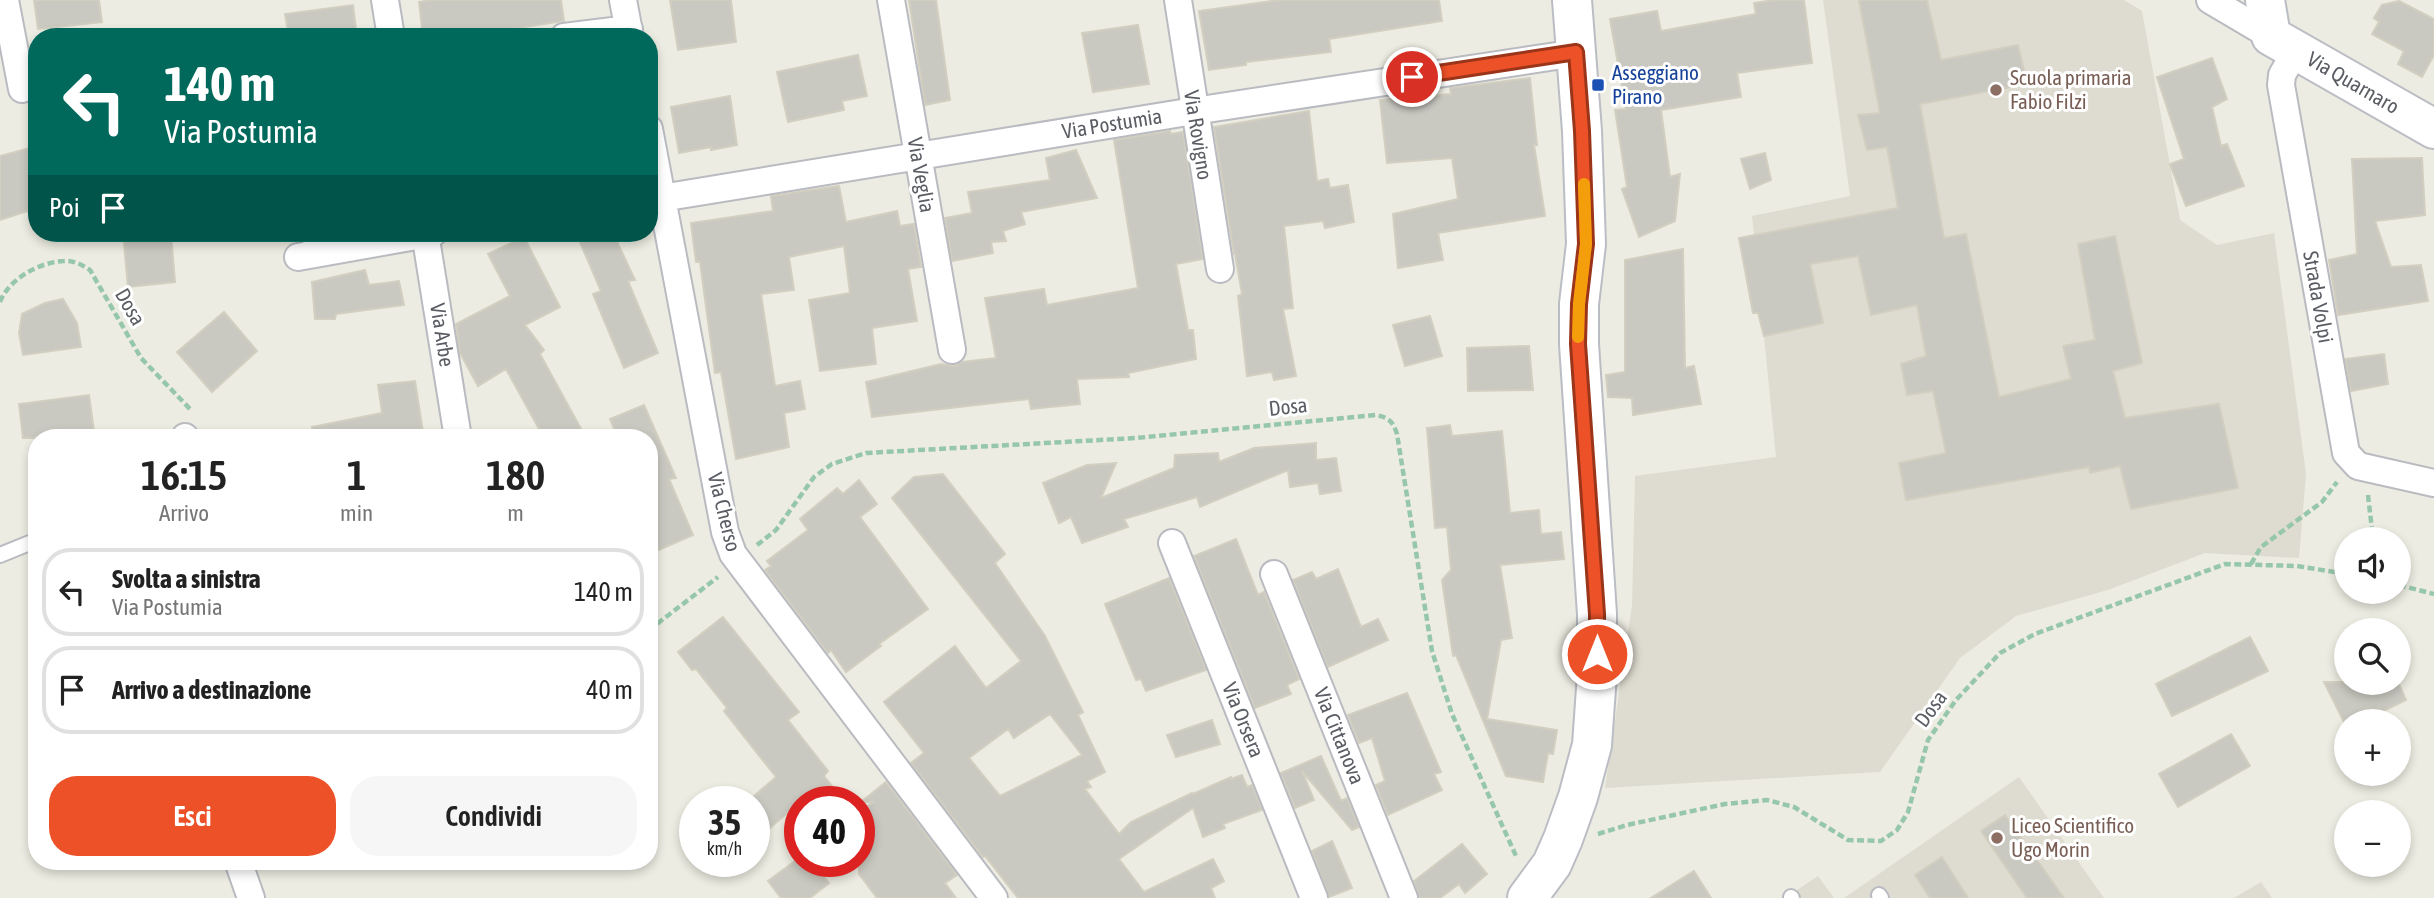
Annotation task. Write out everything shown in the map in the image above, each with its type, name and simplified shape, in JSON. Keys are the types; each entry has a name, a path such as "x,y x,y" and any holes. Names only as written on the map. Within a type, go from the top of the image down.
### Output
{"street":[{"path":"5,0 22,89"},
{"path":"384,0 389,28"},
{"path":"623,0 628,28"},
{"name":"Via Veglia","path":"891,0 952,350"},
{"name":"Via Rovigno","path":"1178,0 1220,269"},
{"path":"1524,881 1552,864 1578,797 1592,745 1597,674 1597,614 1578,344 1579,304 1586,244 1582,131 1572,0"},
{"path":"2210,0 2277,29"},
{"name":"Via Quarnaro","path":"2277,29 2434,129"},
{"name":"Strada Volpi","path":"2277,29 2281,85 2345,450 2349,458 2362,466"},
{"name":"Via Postumia","path":"658,199 1576,52"},
{"name":"Via Cherso","path":"658,209 725,532 733,554 994,898"},
{"path":"306,248 355,242"},
{"name":"Via Arbe","path":"429,242 457,429"},
{"path":"2362,466 2434,483"},
{"name":"Via Orsera","path":"1171,543 1314,898"},
{"name":"Via Cittanova","path":"1274,574 1404,898"},
{"path":"241,870 251,898"}],"lane":[{"path":"0,555 28,544"}],"path":[{"name":"Dosa","path":"0,302 10,287 34,268 63,261 78,262 90,270 141,358 188,429"},
{"name":"Dosa","path":"753,549 776,530 814,477 832,464 866,453 1136,438 1377,415 1388,417 1397,434 1432,651 1452,714 1524,881"},
{"path":"2250,565 2261,547 2322,502 2342,475 2362,466 2372,527"},
{"name":"Dosa","path":"1593,836 1627,825 1725,804 1767,800 1794,807 1848,840 1881,841 1897,830 1908,812 1928,740 1956,700 2000,653 2035,634 2225,564 2297,566 2334,572"},
{"path":"658,622 723,573"},
{"path":"2411,588 2434,594"}],"shaded area":[{"path":"1823,0 2124,0 2142,11 2180,220 2217,245 2274,233 2306,474 2299,558 2205,553 2108,590 2016,616 1960,658 1880,772 1605,788 1632,605 1635,476 1776,457 1752,216 1850,196"},
{"name":"Liceo Scientifico Ugo Morin","path":"2019,777 2104,898 1844,898"},
{"path":"1818,876 1834,898 1785,898"},
{"path":"2261,882 2272,898 2234,898"}],"building":[{"path":"34,0 99,0 102,22 38,28"},
{"path":"561,0 564,21 518,28 422,28 419,2"},
{"path":"670,0 731,0 736,42 678,50"},
{"path":"909,0 936,0 950,100 925,105"},
{"path":"1279,0 1439,0 1442,21 1329,39 1331,52 1246,62 1246,65 1209,70 1199,11"},
{"path":"1804,0 1812,63 1737,73 1741,97 1661,110 1670,177 1680,174 1675,221 1639,237 1622,189 1627,187 1615,110 1626,109 1610,19 1657,11 1661,31 1756,14 1754,3"},
{"path":"1859,0 1927,0 1941,60 2018,45 2027,84 1920,104 1944,238 1966,234 1999,397 2071,379 2063,346 2095,340 2078,244 2115,236 2142,363 2113,371 2125,418 2219,404 2238,488 2131,509 2120,466 2090,473 2089,467 1906,500 1899,463 1946,453 1933,391 1907,395 1901,364 1926,356 1917,305 1871,315 1858,256 1810,264 1823,323 1764,336 1758,313 1753,313 1739,238 1898,208 1887,147 1867,150 1858,115 1880,113"},
{"path":"2399,1 2434,19 2434,55 2422,77 2398,64 2404,51 2372,34 2379,22 2374,18 2382,5"},
{"path":"353,5 356,28 287,28 285,14"},
{"path":"1138,25 1149,84 1093,92 1082,33"},
{"path":"858,55 867,96 842,101 844,110 788,122 777,72"},
{"path":"2212,58 2227,99 2212,107 2221,146 2227,144 2244,186 2186,206 2170,164 2184,159 2157,77"},
{"path":"1530,78 1537,145 1534,145 1545,216 1438,233 1443,260 1398,268 1393,214 1458,199 1452,158 1387,163 1380,100 1451,94 1450,88"},
{"path":"730,96 737,145 679,153 671,107"},
{"path":"1309,111 1317,181 1328,179 1330,188 1348,185 1354,222 1325,228 1323,221 1284,226 1293,308 1283,309 1296,376 1274,380 1272,372 1247,376 1238,296 1242,294 1214,127"},
{"path":"1170,131 1171,134 1183,132 1203,259 1176,264 1188,330 1193,330 1196,359 1128,373 1129,377 1077,379 1080,404 1031,409 1029,399 872,417 866,382 941,364 954,366 962,362 996,358 985,298 1044,289 1047,305 1138,288 1114,140"},
{"path":"28,148 28,211 0,220 0,156"},
{"path":"1076,150 1097,198 1021,212 1025,224 1003,231 1006,241 991,242 993,253 952,261 945,218 972,213 968,192 1050,180 1046,158"},
{"path":"1765,153 1771,180 1750,189 1741,159"},
{"path":"2422,158 2425,215 2375,221 2391,267 2421,265 2428,301 2338,315 2329,260 2357,254 2352,159"},
{"path":"839,186 846,222 897,211 900,226 914,224 921,267 908,269 917,321 872,328 876,364 820,371 809,300 850,293 844,246 789,257 794,290 761,294 775,386 800,381 805,409 784,413 789,447 736,459 721,372 715,373 700,262 696,262 691,223 773,211 771,196"},
{"path":"124,242 172,242 175,282 128,287"},
{"path":"513,242 527,242 560,307 525,325 544,350 540,354 581,429 539,429 506,369 478,386 460,353 456,324 510,296 488,254"},
{"path":"580,242 617,242 635,280 628,281 658,353 624,368 593,294 601,291"},
{"path":"1683,249 1685,368 1694,366 1701,404 1633,415 1632,398 1608,397 1606,375 1625,372 1625,260"},
{"path":"365,270 369,285 399,281 404,305 336,314 335,319 315,319 312,282"},
{"path":"63,299 77,323 81,347 23,355 19,333 22,314 45,303"},
{"path":"224,312 257,351 212,392 177,352"},
{"path":"1430,316 1442,356 1405,366 1393,325"},
{"path":"1529,346 1533,390 1468,391 1467,348"},
{"path":"2384,354 2388,384 2351,391 2345,359"},
{"path":"415,381 423,429 312,429 382,413 378,385"},
{"path":"89,395 94,429 28,429 28,438 23,438 19,404"},
{"path":"644,405 655,429 614,429 610,419"},
{"path":"1450,425 1452,436 1502,431 1510,513 1539,510 1541,534 1561,532 1564,559 1500,565 1512,638 1501,640 1487,719 1557,730 1553,754 1548,753 1543,782 1506,776 1456,655 1453,656 1442,580 1451,570 1447,527 1435,528 1427,428"},
{"path":"658,437 676,478 669,479 693,535 659,550"},
{"path":"1316,443 1316,460 1336,458 1341,491 1320,494 1318,483 1290,487 1288,470 1200,507 1197,497 1124,519 1128,527 1082,543 1071,517 1059,523 1043,483 1087,465 1116,463 1101,498 1174,468 1175,455 1218,453 1219,462 1254,448"},
{"path":"943,474 1005,554 995,563 1045,636 1083,712 1078,715 1105,772 1087,781 1091,787 1085,789 1119,834 1131,822 1231,777 1242,775 1247,787 1252,785 1262,810 1223,824 1225,828 1203,837 1193,808 1119,859 1144,892 1213,859 1224,881 1211,888 1215,898 1018,898 911,763 924,753 884,702 955,646 986,688 1021,661 892,498 914,477","holes":["1050,714 1082,755 1000,796 969,758 1008,729 1014,738"]},
{"path":"859,480 877,504 860,517 928,609 846,672 831,650 828,653 765,570 771,566 767,561 808,530 800,519 837,488 843,494"},
{"path":"1236,539 1258,595 1264,592 1299,679 1287,685 1291,694 1255,708 1194,556"},
{"path":"1338,569 1361,627 1378,619 1388,640 1328,667 1293,580 1312,572 1316,579"},
{"path":"1169,578 1206,670 1146,691 1141,679 1136,680 1105,604"},
{"path":"723,617 799,712 788,720 828,771 824,776 832,786 784,786 784,816 770,828 770,786 766,786 776,777 724,711 727,708 696,669 692,670 678,652"},
{"path":"2250,637 2268,671 2172,716 2156,684"},
{"path":"2324,682 2334,682 2334,695 2404,695 2406,700 2388,709 2338,709"},
{"path":"1407,693 1441,772 1434,774 1442,790 1388,815 1376,785 1385,781 1372,738 1359,743 1348,715"},
{"path":"1212,720 1220,744 1176,757 1167,735"},
{"path":"2231,734 2250,766 2178,807 2159,774"},
{"path":"1321,756 1341,801 1347,798 1359,827 1352,830 1302,771 1314,800 1295,808 1281,773"},
{"path":"886,782 957,875 945,883 956,898 877,898 861,877 875,877 875,791"},
{"path":"2005,815 2064,898 2027,898 1981,831"},
{"path":"1332,841 1352,888 1329,897 1312,851"},
{"path":"1462,844 1487,874 1465,893 1459,884 1440,898 1419,898 1414,881"},
{"path":"1942,857 1968,898 1930,898 1915,875"},
{"path":"784,869 784,877 824,877 829,883 810,898 781,898 768,881"},
{"path":"1694,871 1711,898 1651,898"}],"slow traffic":[{"path":"1578,337 1586,244 1584,184"}],"place":[{"name":"Asseggiano Pirano","path":"1598,85"},
{"name":"Scuola primaria Fabio Filzi","path":"1996,90"},
{"name":"Liceo Scientifico Ugo Morin","path":"1997,838"}],"route":[{"path":"1412,77 1576,52 1586,244 1579,304 1578,344 1597,614 1597,654"}]}
